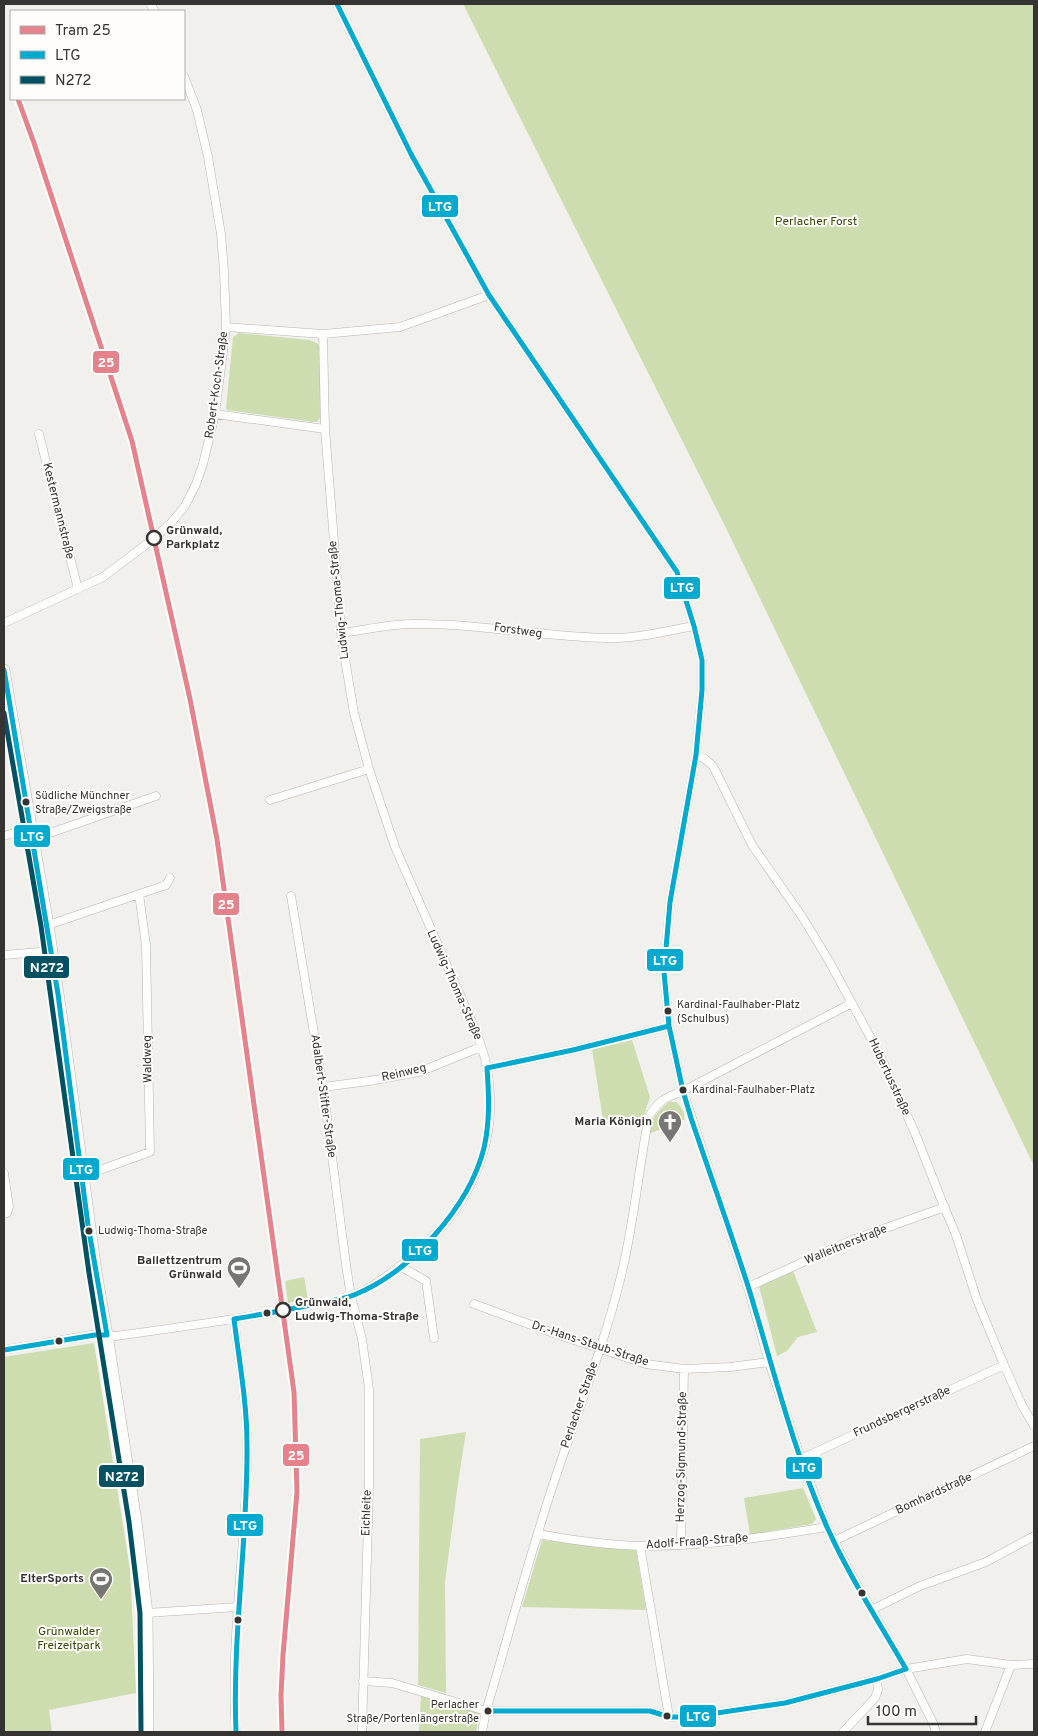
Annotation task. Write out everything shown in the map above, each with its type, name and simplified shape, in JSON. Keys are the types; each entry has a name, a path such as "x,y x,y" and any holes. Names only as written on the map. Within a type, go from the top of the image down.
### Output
{"main road":[{"path":"4,670 48,925 96,1272 133,1504 147,1614 148,1732"}],"street":[{"path":"337,4 412,154 489,295 677,572 694,626 702,660 702,690 696,755 673,886 666,937 664,972 669,1026 683,1091 748,1287 769,1362 801,1459 827,1527 906,1669 936,1732"},
{"name":"Robert-Koch-Straße","path":"4,623 103,577 159,534 180,513 196,484 215,414 226,327 224,271 216,206 198,110 185,78"},
{"path":"226,327 323,334 400,327 489,295"},
{"name":"Ludwig-Thoma-Straße","path":"4,1350 95,1335 116,1336 234,1319 351,1296 378,1282 400,1266 444,1226 460,1205 472,1183 488,1135 489,1096 487,1068 482,1047 395,847 369,769 354,713 341,633 325,429 323,334"},
{"path":"215,414 325,429"},
{"name":"Kestermannstraße","path":"38,434 78,589"},
{"name":"Forstweg","path":"341,633 412,624 488,627 551,636 610,638 651,634 694,626"},
{"name":"Hubertusstraße","path":"696,755 705,759 713,766 752,844 803,918 880,1055 915,1133 945,1207 977,1300 1022,1405 1034,1426"},
{"path":"270,800 369,769"},
{"path":"4,836 32,834 156,796"},
{"path":"48,925 166,885 170,878"},
{"name":"Waldweg","path":"83,1176 150,1152 146,945 139,894"},
{"name":"Adalbert-Stifter-Straße","path":"291,896 323,1087 351,1296"},
{"path":"4,955 52,951"},
{"name":"Perlacher Straße","path":"482,1732 486,1710 538,1534 620,1282 630,1237 649,1116 664,1098 683,1091 852,1003"},
{"path":"487,1068 573,1050 669,1026"},
{"name":"Reinweg","path":"323,1087 419,1072 482,1047"},
{"path":"4,1173 9,1207 7,1213 4,1214"},
{"name":"Walleitnerstraße","path":"748,1287 852,1240 945,1207"},
{"path":"400,1266 426,1281 434,1338"},
{"name":"Eichleite","path":"351,1296 362,1339 369,1389 362,1732"},
{"name":"Dr.-Hans-Staub-Straße","path":"474,1304 646,1364 684,1369 730,1367 769,1362"},
{"path":"234,1319 247,1443 238,1607 235,1695 236,1732"},
{"name":"Frundsbergerstraße","path":"801,1459 1004,1365"},
{"name":"Herzog-Sigmund-Straße","path":"681,1545 684,1369"},
{"name":"Bomhardstraße","path":"834,1541 1034,1446"},
{"name":"Adolf-Fraaß-Straße","path":"538,1534 569,1540 640,1546 681,1545 753,1539 827,1527"},
{"path":"872,1610 920,1586 986,1562 1034,1536"},
{"path":"640,1546 669,1717"},
{"path":"147,1614 238,1607"},
{"path":"363,1681 392,1683 486,1710 650,1711 669,1717 690,1717 785,1703 877,1679 906,1669 967,1659 1011,1665 1034,1664"},
{"path":"985,1732 1011,1665"},
{"path":"843,1732 874,1698 878,1690 877,1679"}],"green space":[{"name":"Perlacher Forst","path":"463,4 1034,4 1034,1166 725,526"},
{"path":"239,333 310,340 318,344 320,348 321,416 317,422 227,410 233,337"},
{"path":"632,1040 650,1097 643,1118 603,1120 592,1049"},
{"name":"Kardinal-Faulhaber-Platz","path":"669,1102 676,1102 680,1106 684,1113 684,1120 651,1133 649,1131 654,1119"},
{"path":"793,1271 817,1332 798,1337 787,1351 777,1356 759,1286"},
{"path":"304,1277 308,1299 288,1303 285,1281"},
{"name":"Grünwalder Freizeitpark","path":"94,1343 130,1569 136,1693 49,1710 52,1732 4,1732 4,1357"},
{"path":"466,1432 445,1582 446,1693 418,1685 420,1439"},
{"path":"803,1488 816,1519 812,1524 750,1535 744,1498"},
{"path":"542,1540 636,1550 646,1610 522,1607"},
{"path":"421,1696 480,1712 476,1732 419,1732"}],"tram line":[{"name":"25","path":"18,100 132,441 190,699 217,839 294,1392 297,1492 283,1655 282,1732"}],"transit line":[{"name":"LTG","path":"337,4 411,154 489,295 677,572 694,626 702,660 702,690 696,755 670,902 664,972 669,1026 683,1091 691,1118 748,1286 784,1408 815,1498 827,1527 855,1581 906,1669"},
{"name":"LTG","path":"4,670 58,994 88,1225 107,1335"},
{"name":"N272","path":"4,713 41,926 89,1273 129,1522 140,1613 141,1732"},
{"name":"LTG","path":"487,1068 573,1050 669,1026"},
{"name":"LTG","path":"234,1319 350,1296 375,1285 416,1254 435,1235 451,1214 465,1193 476,1170 484,1148 487,1128 489,1098 487,1068"},
{"name":"LTG","path":"234,1319 247,1428 247,1480 236,1660 236,1732"},
{"name":"LTG","path":"4,1350 95,1335 107,1335"},
{"name":"LTG","path":"486,1711 650,1711 669,1717 690,1717 785,1703 877,1679 906,1669"}],"place":[{"name":"Grünwald, Parkplatz","path":"154,538"},
{"name":"Südliche Münchner Straße/Zweigstraße","path":"26,802"},
{"name":"Kardinal-Faulhaber-Platz (Schulbus)","path":"668,1011"},
{"name":"Kardinal-Faulhaber-Platz","path":"683,1090"},
{"name":"Maria Königin","path":"670,1143"},
{"name":"Ludwig-Thoma-Straße","path":"89,1231"},
{"name":"Ballettzentrum Grünwald","path":"239,1289"},
{"name":"Grünwald, Ludwig-Thoma-Straße","path":"283,1310"},
{"name":"ElterSports","path":"101,1600"},
{"name":"Perlacher Straße/Portenlängerstraße","path":"488,1711"}]}
